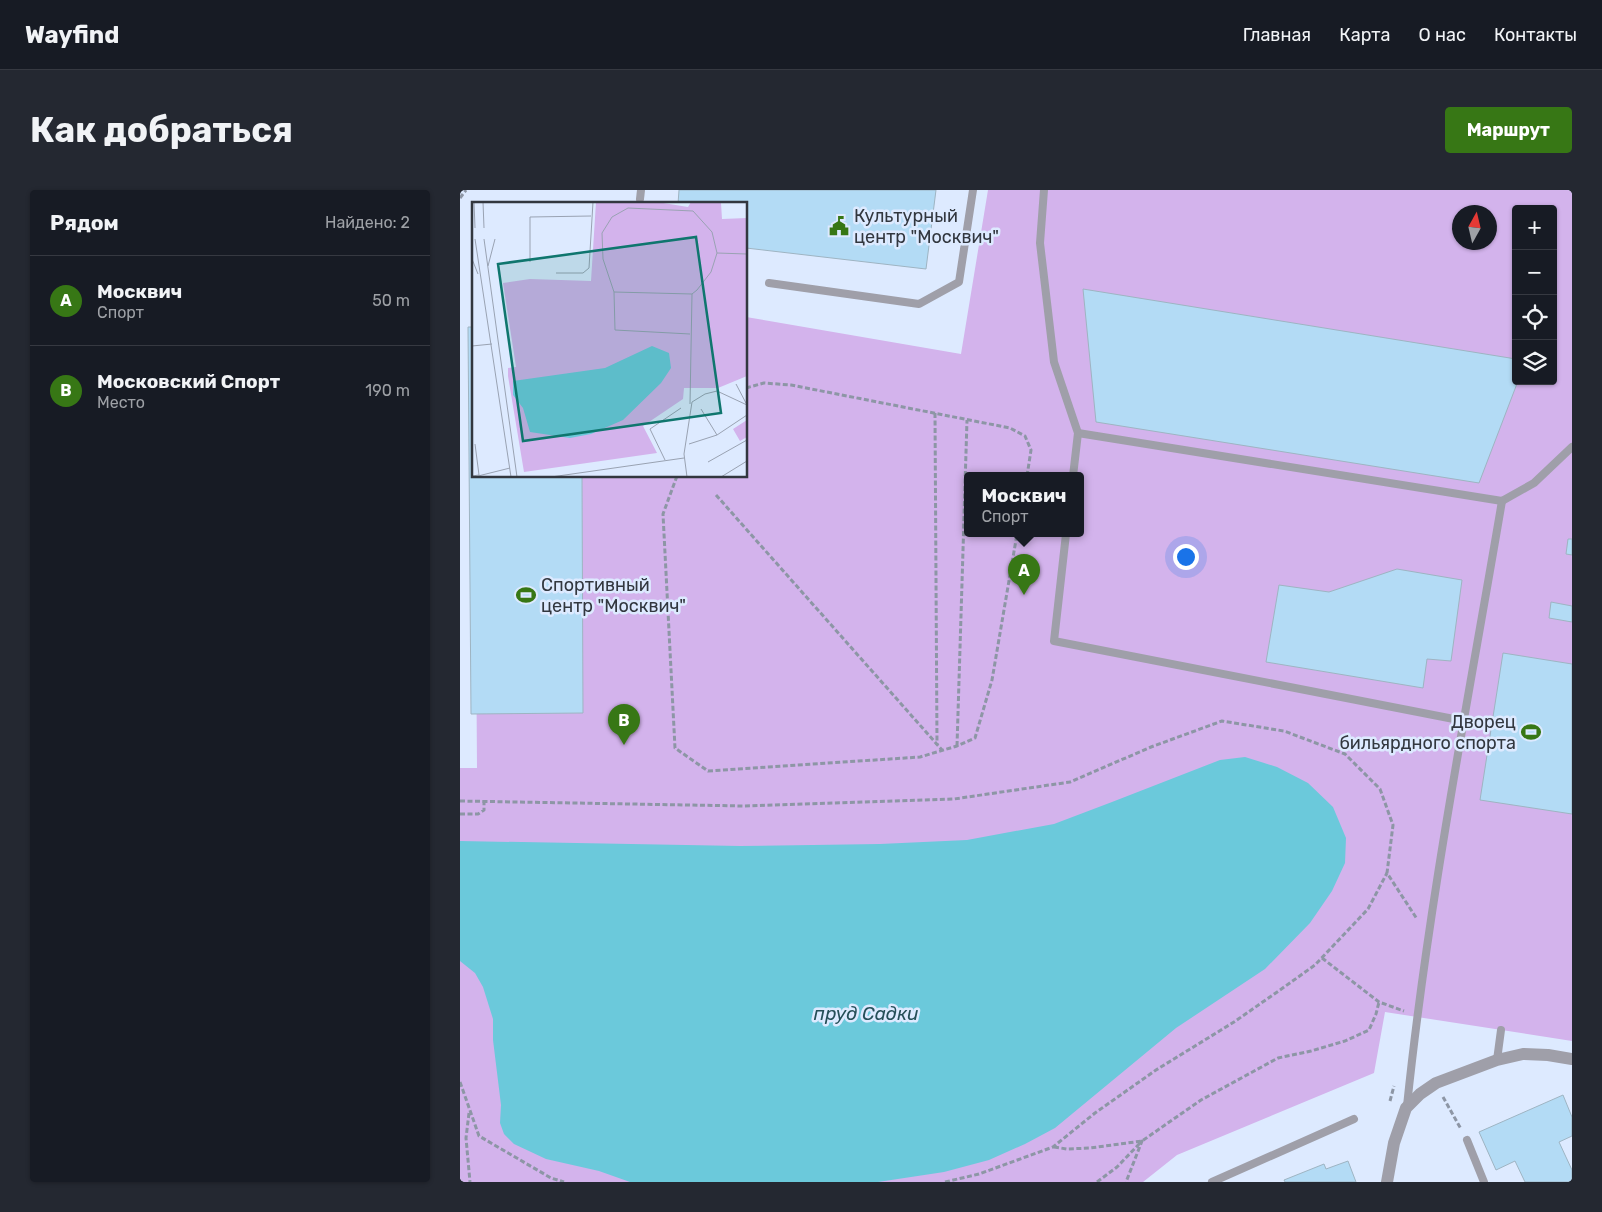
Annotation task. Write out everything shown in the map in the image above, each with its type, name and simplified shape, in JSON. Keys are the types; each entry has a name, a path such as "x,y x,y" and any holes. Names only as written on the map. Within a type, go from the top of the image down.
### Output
{"street":[{"path":"1387,1182 1394,1143 1406,1108 1420,1094 1436,1083 1496,1060 1523,1054 1548,1055 1572,1060"}],"lane":[{"path":"640,199 641,190"},
{"path":"769,283 919,304 958,282 973,190"},
{"path":"1044,190 1040,243 1054,362 1078,433 1073,472"},
{"path":"1078,433 1502,501 1534,484 1572,447"},
{"path":"1406,1108 1416,1017 1428,937 1502,501"},
{"path":"1066,537 1054,642 1464,721"},
{"path":"1496,1060 1501,1030"},
{"path":"1212,1182 1354,1119"},
{"path":"1467,1140 1484,1182"}],"path":[{"path":"460,198 466,190"},
{"path":"748,387 764,383 791,385 1010,428 1025,436 1031,450 1027,472"},
{"path":"934,413 937,745"},
{"path":"965,472 967,420"},
{"path":"676,478 663,514 675,748 708,771 920,757 957,746 975,738 992,680 1016,537"},
{"path":"716,495 942,750"},
{"path":"957,746 964,518"},
{"path":"460,800 744,806 954,799 1070,782 1222,721 1284,731 1345,754 1380,789 1392,825 1387,873 1368,909 1315,965 1234,1022 1156,1070 1095,1113 1053,1147 979,1174 944,1182"},
{"path":"460,814 478,814 484,810 484,800"},
{"path":"1387,873 1428,937"},
{"path":"1322,958 1379,1002 1416,1017"},
{"path":"1097,1182 1117,1167 1142,1141 1201,1100 1278,1058 1345,1041 1369,1030 1379,1002"},
{"path":"460,1082 479,1136 551,1178 564,1182"},
{"path":"1440,1092 1467,1140"},
{"path":"468,1182 466,1138 470,1112"},
{"path":"1053,1147 1067,1149 1090,1148 1142,1141"},
{"path":"1126,1182 1142,1141"}],"shaded area":[{"path":"988,190 1572,190 1572,1041 1385,1012 1374,1073 1177,1155 1143,1182 460,1182 460,768 477,768 475,478 748,478 748,317 961,354"}],"water":[{"name":"пруд Садки","path":"1245,757 1277,767 1308,783 1333,807 1346,838 1345,863 1332,891 1310,923 1265,969 1176,1028 1055,1128 1025,1144 989,1160 944,1172 878,1182 630,1182 599,1171 546,1159 514,1144 504,1134 500,1123 501,1105 493,1040 493,1019 483,987 475,973 460,961 460,841 740,846 880,844 967,840 1054,824 1220,760"}],"building":[{"name":"Культурный центр \"Москвич\"","path":"679,190 936,190 926,269 748,248 748,202 678,202"},
{"path":"1083,289 1512,358 1512,385 1516,385 1479,483 1096,422"},
{"name":"Спортивный центр \"Москвич\"","path":"468,327 472,327 472,478 582,478 583,713 471,714"},
{"path":"1568,539 1572,539 1572,555 1566,554"},
{"path":"1397,569 1462,580 1451,661 1427,659 1423,688 1266,662 1279,585 1329,592"},
{"path":"1551,602 1572,606 1572,622 1549,618"},
{"name":"Дворец бильярдного спорта","path":"1503,653 1572,664 1572,814 1480,800"},
{"path":"1563,1095 1572,1117 1572,1136 1559,1142 1572,1170 1572,1182 1525,1182 1515,1161 1496,1170 1479,1132"},
{"path":"1348,1161 1356,1182 1285,1182 1284,1180 1324,1164 1326,1169"}],"place":[{"name":"Культурный центр \"Москвич\"","path":"839,226"},
{"name":"Спортивный центр \"Москвич\"","path":"526,595"},
{"name":"Москвич","path":"1024,595"},
{"name":"Дворец бильярдного спорта","path":"1531,732"},
{"name":"Московский Спорт","path":"624,745"}]}
